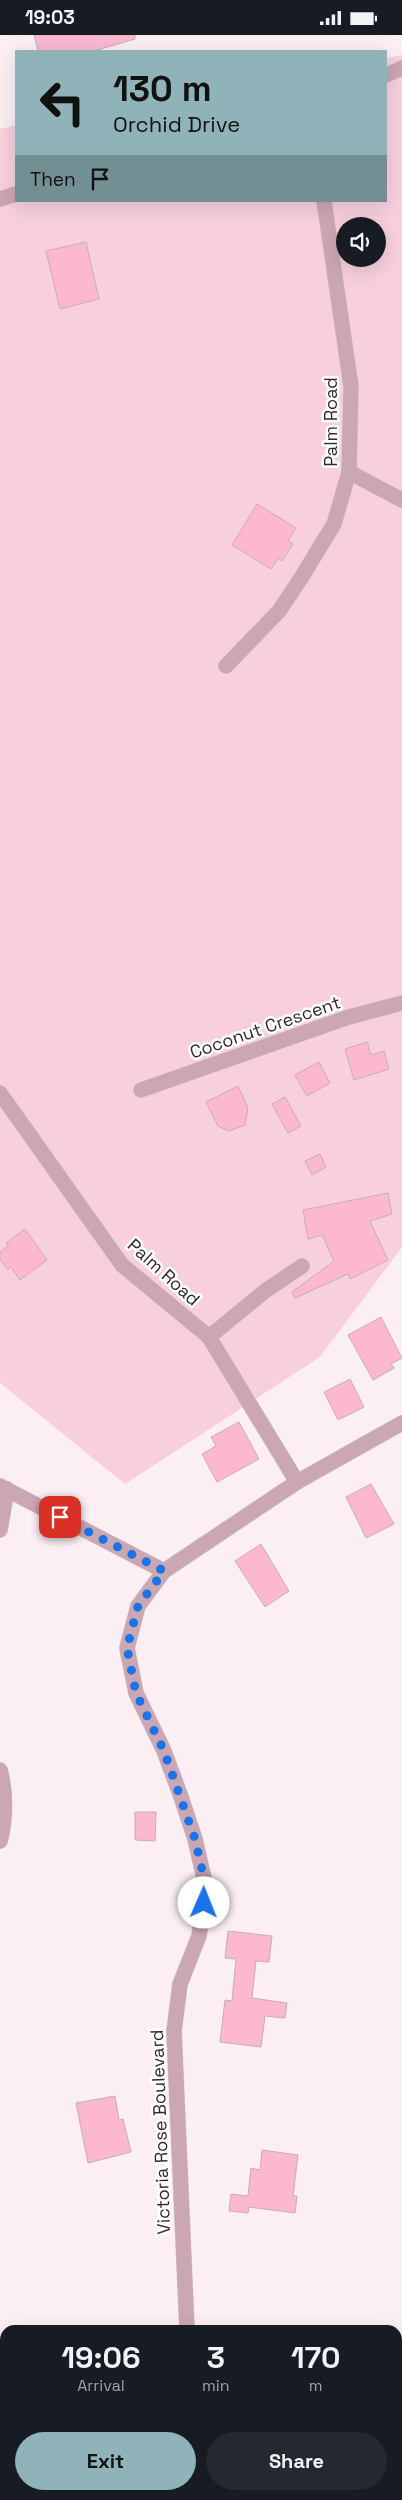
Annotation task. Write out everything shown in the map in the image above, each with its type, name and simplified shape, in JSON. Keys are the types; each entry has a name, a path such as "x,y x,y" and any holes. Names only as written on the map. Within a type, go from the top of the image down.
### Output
{"street":[{"path":"387,75 402,68"},
{"path":"0,199 15,194"},
{"name":"Palm Road","path":"226,666 279,611 301,578 334,524 350,472 351,386 324,202"},
{"path":"350,472 402,500"},
{"name":"Coconut Crescent","path":"141,1090 349,1017 402,1003"},
{"name":"Palm Road","path":"0,1093 122,1265 209,1337 297,1482"},
{"path":"209,1337 265,1291 302,1266"},
{"name":"Victoria Rose Boulevard","path":"187,2325 174,2031 180,1984 199,1936 206,1887 195,1839 181,1797 164,1751 136,1693 127,1648 138,1606 164,1571 297,1482 402,1423"},
{"path":"0,1530 4,1488 164,1571"},
{"path":"0,1770 4,1828 0,1841"}],"shaded area":[{"path":"402,55 402,1247 320,1357 125,1484 0,1383 0,129 15,125 15,202 387,202 387,58"}],"building":[{"path":"34,35 135,35 135,39 97,50 38,50"},
{"path":"86,242 99,299 60,309 46,251"},
{"path":"257,504 296,528 288,541 293,544 282,561 278,558 271,569 232,545"},
{"path":"367,1042 371,1055 384,1051 389,1069 354,1080 345,1049"},
{"path":"319,1062 330,1083 307,1096 295,1075"},
{"path":"238,1086 248,1108 245,1125 229,1131 218,1126 206,1102"},
{"path":"285,1097 301,1126 288,1133 272,1104"},
{"path":"320,1154 326,1167 312,1175 305,1161"},
{"path":"388,1193 392,1214 370,1221 388,1260 350,1279 348,1274 295,1298 292,1292 334,1261 322,1235 308,1239 303,1210"},
{"path":"25,1229 47,1260 20,1280 11,1267 8,1270 0,1259 0,1252 8,1246 6,1243"},
{"path":"381,1317 402,1358 391,1364 394,1368 373,1380 348,1335"},
{"path":"350,1379 364,1407 338,1420 324,1392"},
{"path":"239,1422 259,1459 217,1482 202,1454 216,1446 211,1437"},
{"path":"371,1484 394,1524 366,1538 346,1497"},
{"path":"261,1544 289,1591 265,1607 235,1561"},
{"path":"135,1812 156,1812 155,1841 135,1840"},
{"path":"228,1931 272,1936 269,1962 256,1961 252,1998 287,2003 285,2018 265,2016 261,2047 220,2042 225,2000 232,2001 236,1959 225,1958"},
{"path":"115,2096 119,2120 123,2119 131,2152 88,2163 76,2103"},
{"path":"262,2150 298,2155 293,2196 297,2196 295,2213 249,2207 248,2213 229,2211 231,2194 248,2196 251,2168 260,2170"}],"route":[{"path":"60,1517 164,1571 138,1606 127,1648 136,1693 164,1751 195,1839 206,1887 204,1903"}]}
